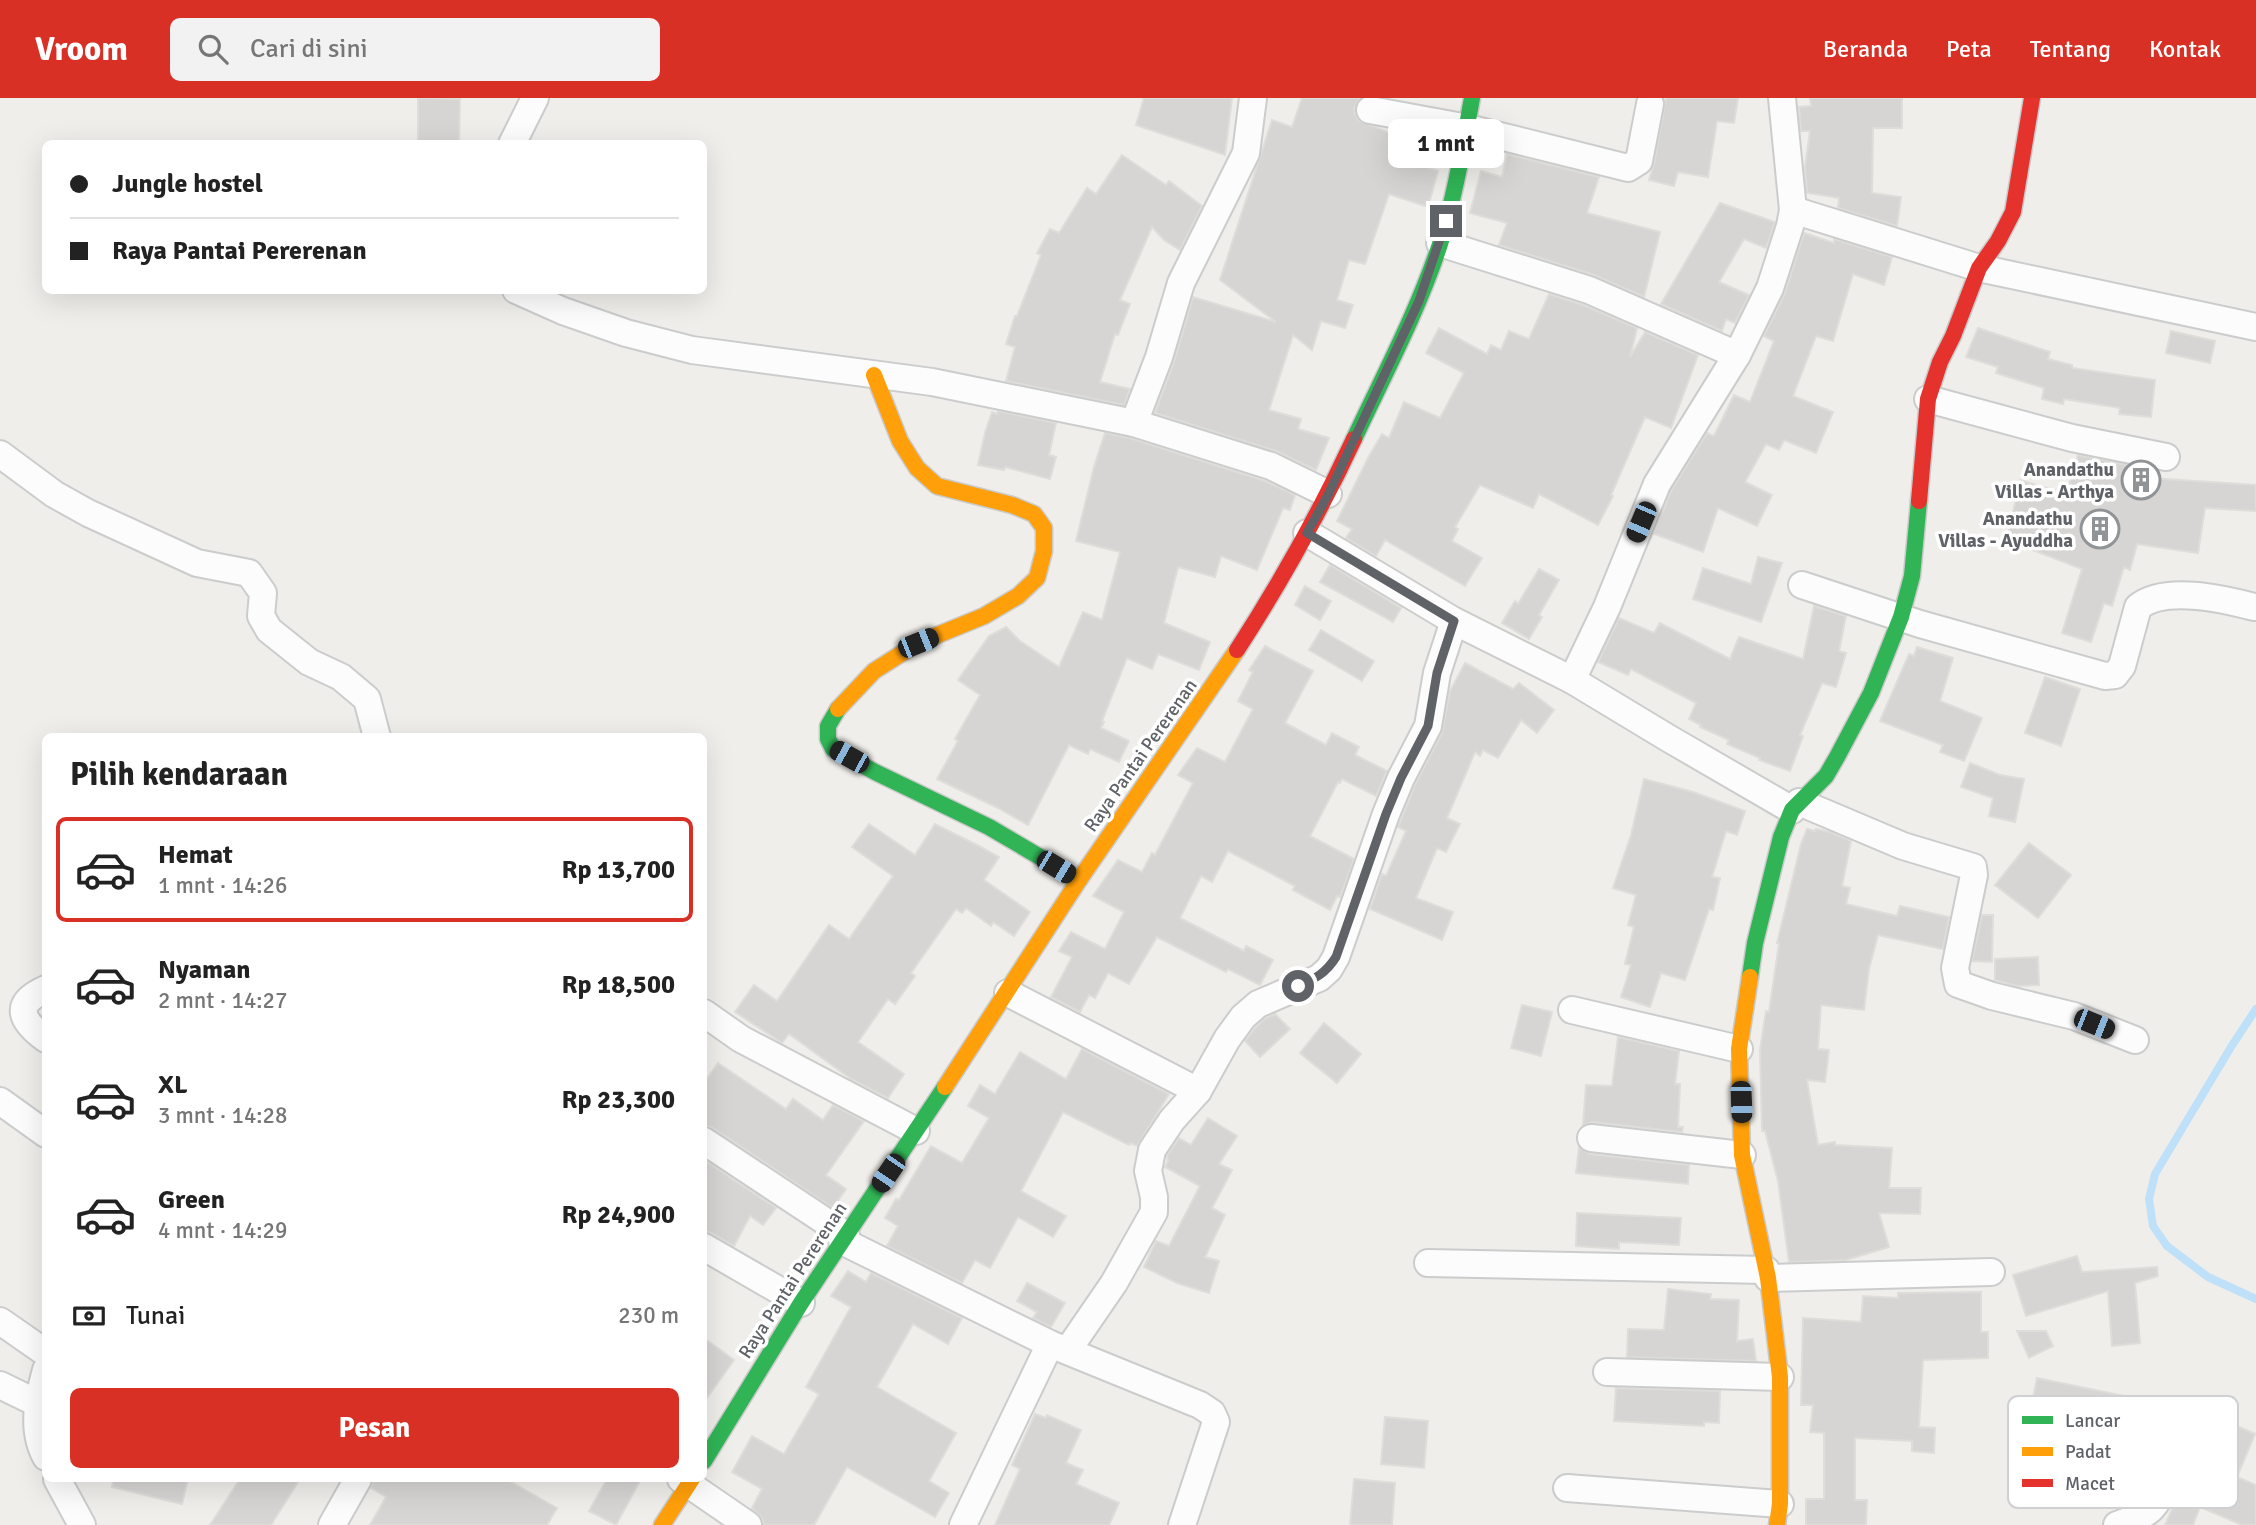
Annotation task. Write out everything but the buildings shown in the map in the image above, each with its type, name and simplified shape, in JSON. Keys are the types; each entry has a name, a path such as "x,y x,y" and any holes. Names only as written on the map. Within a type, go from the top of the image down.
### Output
{"street":[{"path":"515,140 535,98"},
{"path":"1134,423 1181,283 1247,153 1253,98"},
{"name":"Raya Pantai Pererenan","path":"707,1456 801,1303 1008,993 1079,880 1266,606 1328,495 1419,301 1440,243 1458,178 1472,98"},
{"path":"1572,680 1607,607 1657,484 1737,355 1770,288 1793,210 1782,98"},
{"path":"1567,1488 1778,1515 1780,1377 1767,1274 1742,1155 1739,1049 1755,943 1781,837 1796,806 1826,776 1837,757 1871,693 1900,617 1912,576 1928,399 1940,362 1979,268 2013,212 2032,98"},
{"path":"1370,110 1468,128 1628,168 1639,161 1650,104"},
{"path":"1793,210 1979,268 2256,327"},
{"path":"1440,243 1589,290 1737,355"},
{"path":"525,294 563,311 626,333 692,350 932,382 1134,423 1271,466 1328,495"},
{"path":"874,375 900,441 917,468 937,486 1012,505 1034,514 1044,528 1044,551 1037,578 1018,596 985,616 918,643 874,671 838,709 828,726 828,739 833,749 989,827 1079,880"},
{"path":"1928,399 2104,446 2166,457"},
{"path":"0,454 54,494 88,513 197,563 250,573 263,593 261,616 269,630 309,662 341,677 367,699 376,733"},
{"path":"1307,533 1454,621 1572,680 1796,806 1903,846 1973,867 1974,875 1955,968 1958,984 1992,996 2074,1016 2135,1040"},
{"path":"1802,585 1900,617 2105,677 2115,675 2122,666 2138,607 2145,601 2163,596 2218,598 2253,607"},
{"path":"963,1525 1059,1347 1114,1283 1154,1212 1154,1197 1148,1171 1152,1150 1172,1120 1198,1091 1227,1039 1243,1017 1258,1004 1319,978 1329,969 1336,957 1386,814 1428,726 1437,673 1454,621"},
{"path":"42,991 33,994 24,1005 23,1017 42,1036"},
{"path":"1008,993 1198,1091"},
{"path":"1572,1010 1739,1049"},
{"path":"707,1021 916,1131"},
{"path":"0,1101 42,1131"},
{"path":"1591,1138 1742,1155"},
{"path":"707,1143 844,1238 1059,1347 1200,1405 1212,1413 1216,1422 1182,1525"},
{"path":"707,1249 801,1303"},
{"path":"1427,1263 1767,1274 1991,1272"},
{"path":"0,1321 42,1350"},
{"path":"1607,1372 1780,1377"},
{"path":"0,1385 37,1403"},
{"path":"42,1385 37,1403 38,1445 42,1451"},
{"path":"59,1482 82,1525"},
{"path":"332,1525 356,1482"},
{"path":"662,1525 686,1482"},
{"path":"690,1482 748,1525"},
{"path":"2117,1525 2144,1516 2153,1508"}],"waterway":[{"path":"2256,1009 2155,1174 2149,1199 2153,1226 2167,1246 2208,1277 2256,1299"}],"traffic: fast":[{"path":"1354,439 1411,318 1440,244 1454,190 1472,98"},
{"path":"1750,977 1755,943 1781,837 1792,810 1826,776 1837,757 1871,693 1901,617 1912,576 1919,501"},
{"path":"838,709 828,726 828,739 833,749 989,827 1079,880"},
{"path":"707,1456 801,1303 945,1087"}],"traffic: slow":[{"path":"838,709 874,671 918,643 984,616 1018,596 1037,578 1044,551 1044,528 1034,514 1012,505 937,486 917,468 900,441 874,375"},
{"path":"945,1087 1079,880 1237,650"},
{"path":"1750,977 1739,1049 1742,1155 1768,1278 1780,1377 1780,1504 1777,1525"},
{"path":"662,1525 690,1482"}],"traffic: jam":[{"path":"1919,501 1928,399 1940,362 1979,268 1998,241 2013,212 2032,98"},
{"path":"1237,650 1299,546 1354,439"}],"place":[{"name":"Anandathu Villas - Arthya","path":"2141,480"},
{"name":"Anandathu Villas - Ayuddha","path":"2100,529"}],"route":[{"path":"1298,986 1319,978 1329,969 1336,957 1386,814 1428,726 1437,673 1454,621 1307,533 1328,495 1419,301 1446,221"}]}
